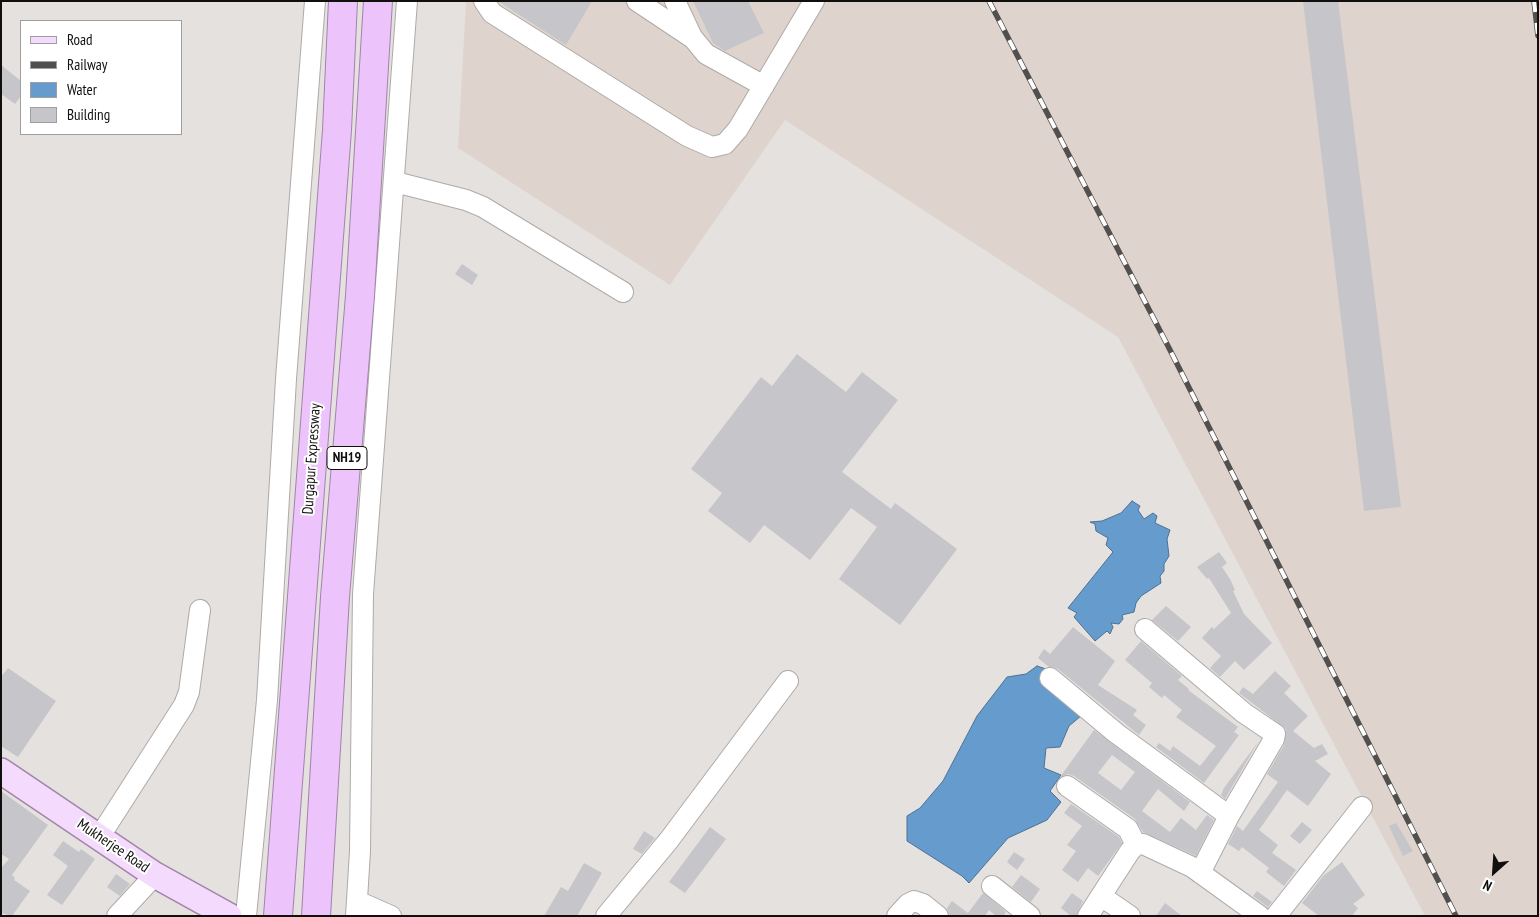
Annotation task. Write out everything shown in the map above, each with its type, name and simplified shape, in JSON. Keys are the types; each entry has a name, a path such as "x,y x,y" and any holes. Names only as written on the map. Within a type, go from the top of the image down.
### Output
{"highway":[{"name":"Durgapur Expressway","path":"278,912 337,130 343,1"},
{"name":"NH19","path":"316,916 335,597 360,296 378,1"}],"main road":[{"name":"Mukherjee Road","path":"1,771 100,836 155,875 229,916"}],"street":[{"path":"246,916 268,700 286,379 315,1"},
{"path":"391,916 357,908 363,594 407,1"},
{"path":"484,1 492,14 687,136 712,147 726,144 738,129 814,1"},
{"path":"637,1 692,37"},
{"path":"675,1 692,37 706,54 764,86"},
{"path":"395,182 466,200 483,207 624,292"},
{"path":"100,836 184,705 188,692 200,610"},
{"path":"1145,629 1244,713 1275,734 1274,739 1229,816 1200,873"},
{"path":"1050,678 1116,733 1229,816"},
{"path":"606,916 669,840 788,681"},
{"path":"1068,786 1128,829 1136,845"},
{"path":"1276,916 1362,807"},
{"path":"1088,916 1136,845 1143,844 1200,873 1260,916"},
{"path":"117,916 155,875"},
{"path":"992,886 1030,916"},
{"path":"1101,896 1130,916"},
{"path":"897,916 908,904 914,901 922,904 938,916"}],"shaded area":[{"path":"466,1 1538,1 1538,916 1425,916 1118,337 785,120 670,285 458,148"}],"water":[{"path":"1132,501 1140,506 1138,510 1144,519 1153,513 1157,516 1155,523 1170,530 1167,539 1169,556 1164,564 1164,571 1160,576 1161,583 1141,596 1136,603 1134,612 1122,615 1123,619 1119,624 1111,623 1113,627 1110,634 1107,631 1095,641 1074,617 1077,613 1068,608 1113,552 1106,545 1108,538 1096,531 1095,524 1090,522 1102,521 1121,513"},
{"path":"1037,666 1046,669 1046,677 1088,710 1069,726 1060,747 1046,748 1044,768 1061,775 1050,791 1061,802 1047,820 1008,838 969,883 962,876 907,841 907,816 920,808 943,781 977,716 1007,677 1026,674"}],"building":[{"path":"498,1 592,1 566,45"},
{"path":"693,1 748,1 764,33 725,51 713,43"},
{"path":"1303,1 1338,1 1401,507 1364,511"},
{"path":"1,65 20,80 20,97 15,104 1,94"},
{"path":"462,264 478,275 472,285 455,274"},
{"path":"797,354 846,392 862,372 898,400 842,472 891,509 895,503 957,549 900,625 839,579 877,527 851,508 810,560 764,525 750,543 708,511 722,493 691,469 761,377 772,386"},
{"path":"1219,552 1227,563 1222,567 1230,579 1235,590 1233,591 1244,614 1272,643 1244,670 1235,661 1220,677 1210,668 1221,656 1202,638 1212,627 1214,629 1231,613 1209,578 1207,579 1197,567"},
{"path":"1166,606 1191,627 1178,641 1152,620"},
{"path":"1073,627 1115,661 1098,685 1137,710 1133,715 1146,725 1139,735 1058,669 1049,667 1038,658 1044,649 1050,654"},
{"path":"1141,641 1182,676 1178,680 1188,690 1238,727 1234,732 1239,735 1204,783 1156,747 1159,743 1170,751 1173,746 1200,766 1216,746 1176,717 1182,710 1164,695 1162,698 1149,687 1152,683 1125,660"},
{"path":"8,668 56,701 18,757 1,746 1,677"},
{"path":"1275,671 1291,686 1284,693 1308,716 1293,731 1314,748 1322,744 1328,754 1315,761 1331,774 1308,806 1287,790 1259,830 1278,845 1272,853 1296,870 1284,886 1266,872 1269,868 1242,847 1239,851 1228,844 1237,826 1243,831 1278,782 1267,774 1284,745 1286,729 1239,693 1243,687 1253,694"},
{"path":"1094,730 1190,802 1184,811 1158,789 1142,811 1170,832 1181,818 1196,830 1207,815 1214,820 1196,856 1143,832 1135,819 1074,776 1068,774 1060,777","holes":["1112,755 1135,772 1121,790 1098,773"]},
{"path":"1258,742 1225,799 1221,795 1224,788"},
{"path":"1,791 48,825 12,875 15,878 14,880 30,891 12,916 1,913 1,868 9,859 1,854"},
{"path":"1071,804 1119,837 1122,843 1098,876 1088,868 1078,882 1062,870 1076,851 1067,845 1082,826 1064,813"},
{"path":"1302,822 1312,830 1300,844 1290,836"},
{"path":"1396,823 1413,851 1403,856 1389,826"},
{"path":"710,827 726,839 685,893 669,882"},
{"path":"644,831 655,838 642,854 633,849"},
{"path":"63,841 79,852 81,849 95,859 62,905 47,895 68,866 53,855"},
{"path":"1014,852 1025,859 1017,870 1007,862"},
{"path":"1342,862 1365,895 1353,904 1358,908 1352,916 1319,916 1302,903 1323,876"},
{"path":"584,863 602,873 577,916 544,916 561,887 568,891"},
{"path":"116,874 130,884 120,896 107,887"},
{"path":"1021,875 1040,889 1031,902 1012,887"},
{"path":"1257,891 1272,902 1268,907 1253,896"},
{"path":"983,893 1006,912 1003,916 996,916 989,910 985,916 950,916 947,908 952,901 968,913"},
{"path":"1072,893 1083,901 1076,916 1071,916 1061,908"},
{"path":"1165,903 1182,916 1156,916"}],"railway":[{"path":"989,1 1169,348 1456,916"},
{"path":"1534,1 1538,36"}]}
